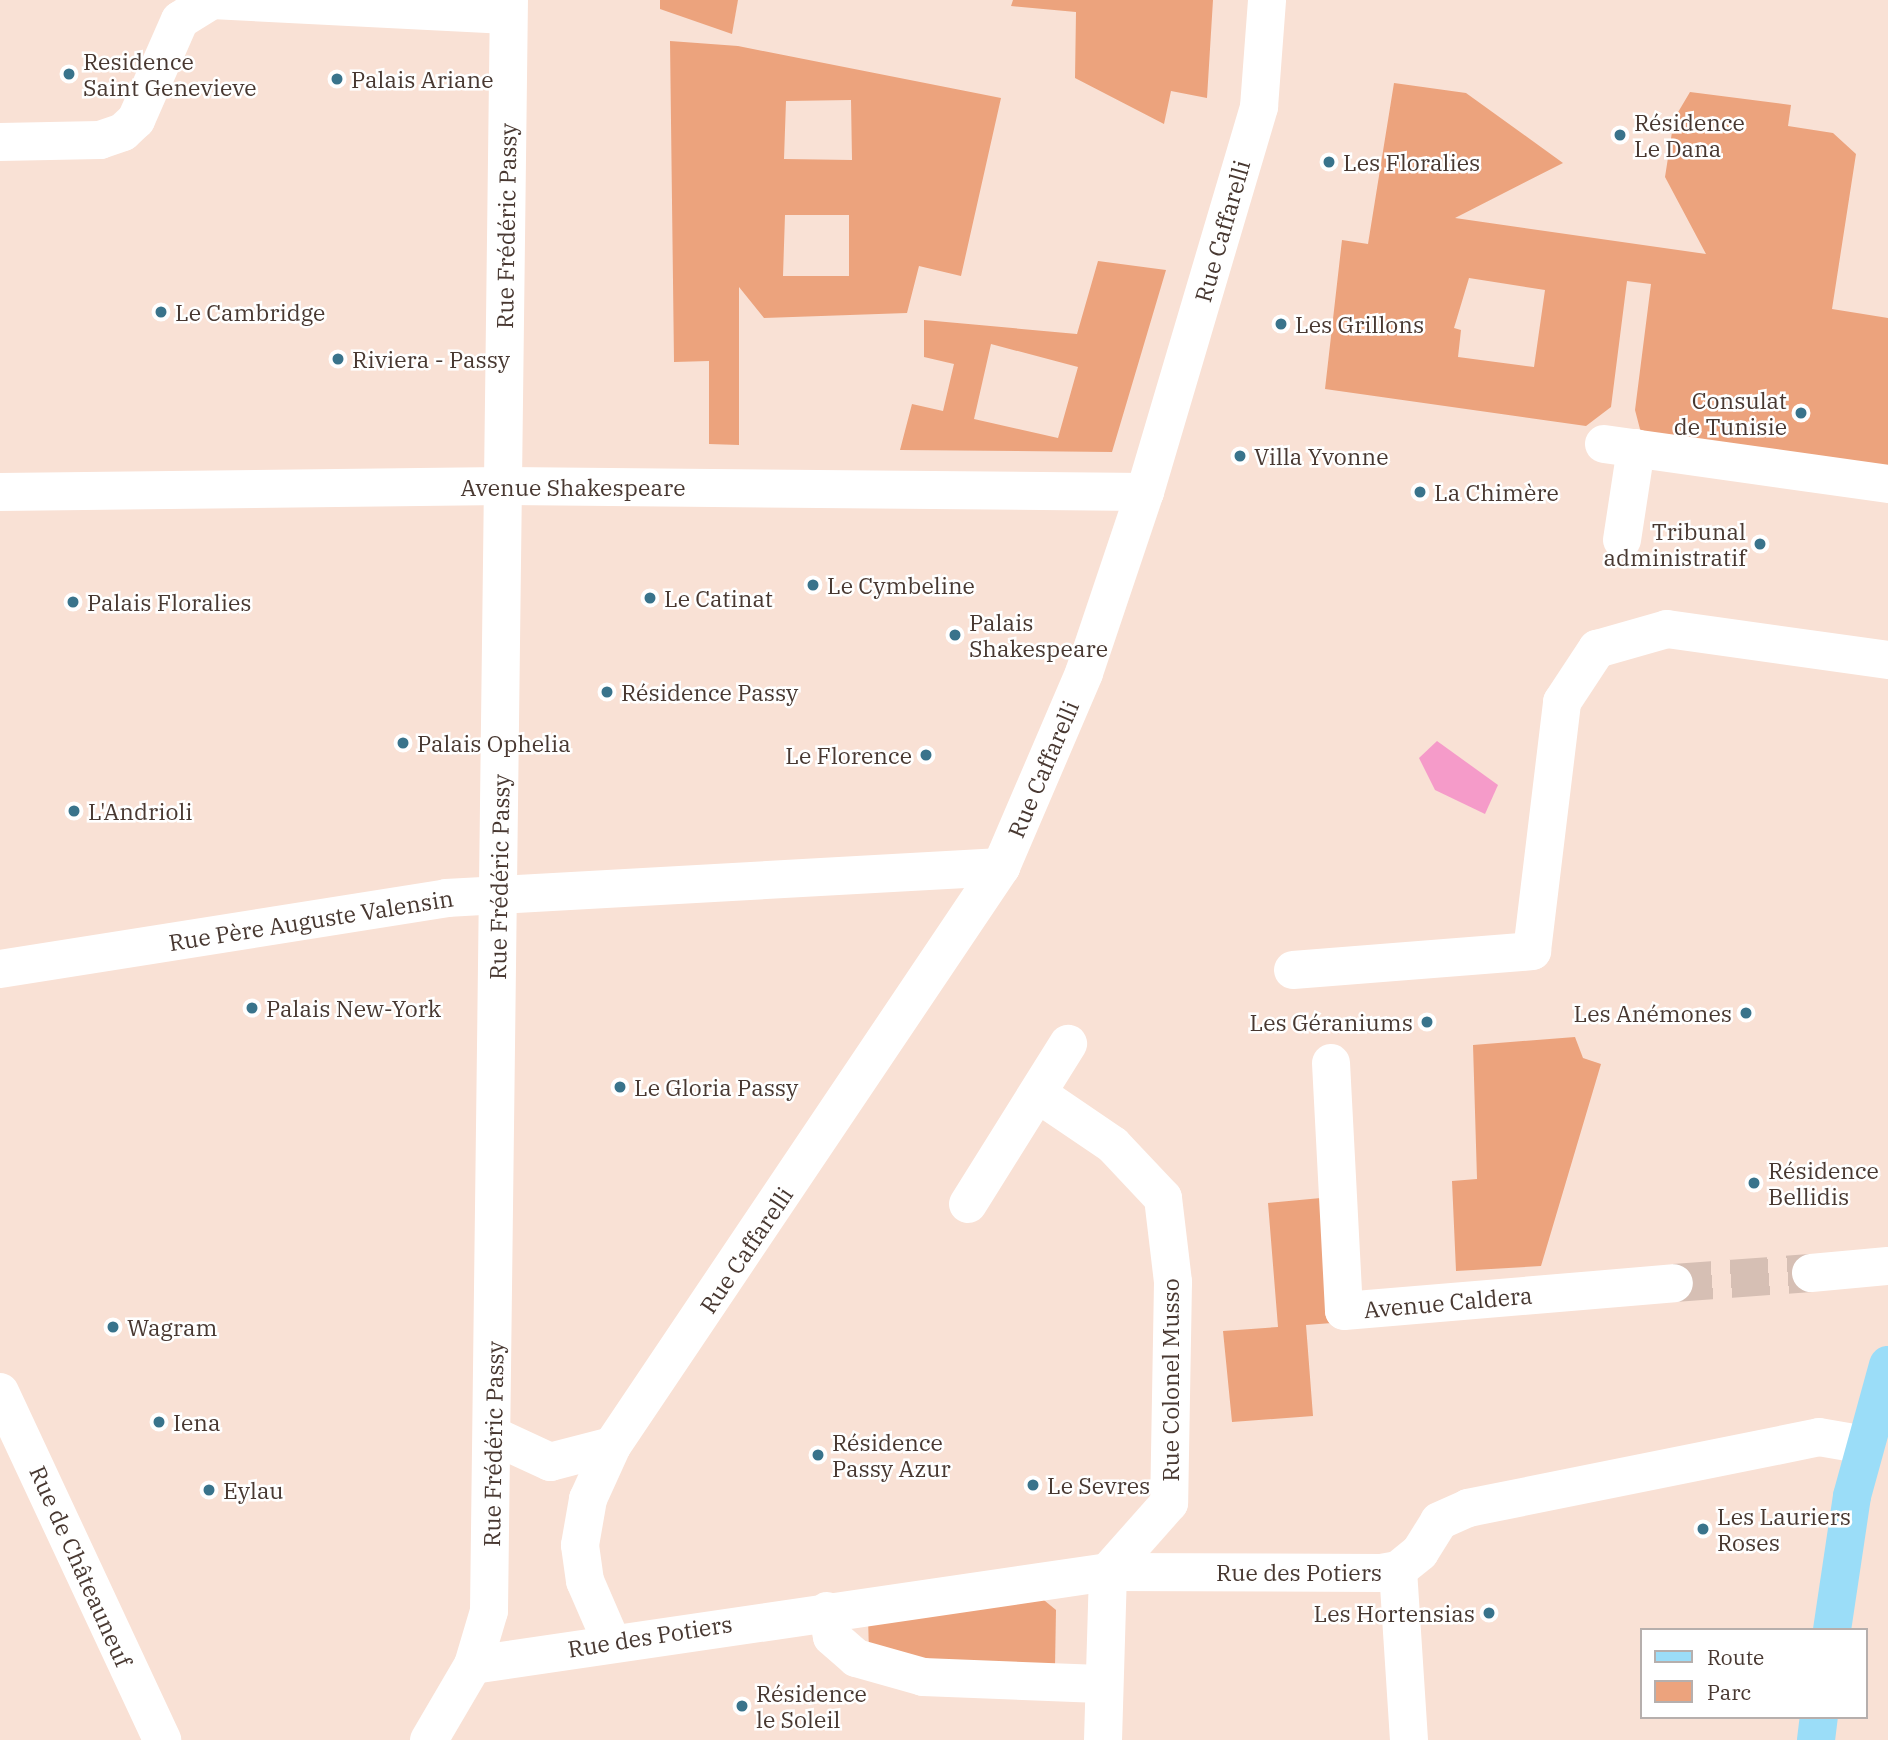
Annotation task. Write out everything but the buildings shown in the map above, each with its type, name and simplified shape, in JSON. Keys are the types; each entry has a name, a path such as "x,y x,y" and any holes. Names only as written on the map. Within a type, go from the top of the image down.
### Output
{"main road":[{"path":"1832,1628 1865,1445 1888,1365"},
{"path":"1816,1740 1819,1719"}],"street":[{"path":"0,142 100,140 122,132 136,120 180,20 212,0 508,8"},
{"name":"Rue Caffarelli","path":"611,1641 585,1581 580,1545 588,1499 612,1446 1001,867 1084,673 1145,492 1259,107 1267,0"},
{"name":"Rue Frédéric Passy","path":"429,1740 473,1665 489,1611 494,1436 508,8"},
{"path":"0,167 65,167"},
{"path":"1622,540 1620,446 1888,484"},
{"name":"Avenue Shakespeare","path":"0,492 503,486 1145,492"},
{"path":"1293,970 1532,951 1562,702 1597,649 1667,629 1888,660"},
{"name":"Rue Père Auguste Valensin","path":"0,969 498,892 1001,867"},
{"path":"968,1204 1041,1096 1068,1044"},
{"name":"Avenue Caldera","path":"1331,1063 1344,1311 1674,1283"},
{"name":"Rue Colonel Musso","path":"1041,1096 1113,1145 1163,1198 1173,1282 1169,1503 1108,1572"},
{"path":"1811,1273 1888,1266"},
{"name":"Rue de Châteauneuf","path":"0,1392 162,1740"},
{"path":"494,1436 550,1462 612,1446"},
{"name":"Rue des Potiers","path":"473,1665 611,1641 1108,1572 1398,1570 1420,1552 1439,1521 1468,1508 1819,1437 1865,1445"},
{"path":"1398,1570 1409,1740"},
{"path":"1104,1740 1100,1684 1108,1572"},
{"path":"827,1611 832,1637 856,1658 923,1677 1100,1684"}],"green space":[{"path":"660,0 738,0 732,34 660,9"},
{"path":"1013,0 1213,0 1207,98 1171,91 1164,124 1075,78 1076,12 1011,6"},
{"path":"670,41 738,46 1001,98 961,276 919,266 907,313 764,318 739,287 739,445 709,444 709,361 674,362","holes":["851,100 852,160 784,159 786,101","785,215 849,215 849,276 783,276"]},
{"path":"1394,83 1466,93 1563,163 1455,218 1706,254 1665,177 1674,119 1690,92 1791,105 1788,126 1833,133 1856,154 1832,309 1888,318 1888,469 1641,433 1635,410 1651,284 1627,281 1611,407 1586,426 1325,389 1342,240 1368,244","holes":["1469,278 1545,290 1534,367 1458,357 1461,330 1454,328"]},
{"path":"1098,261 1166,270 1112,452 900,450 912,404 943,411 954,364 924,357 924,320 1077,334","holes":["991,344 1078,367 1058,438 974,419"]},
{"path":"1575,1037 1583,1058 1601,1064 1541,1266 1456,1271 1452,1181 1477,1179 1473,1045"},
{"path":"1321,1198 1332,1323 1306,1325 1313,1416 1232,1422 1223,1331 1278,1327 1268,1203"},
{"path":"1033,1591 1056,1610 1055,1667 929,1665 869,1653 868,1617"}],"shaded area":[{"path":"1437,741 1498,785 1485,814 1435,790 1419,758"}],"tunnel":[{"path":"1674,1283 1811,1273"}],"place":[{"name":"Residence Saint Genevieve","path":"69,74"},
{"name":"Palais Ariane","path":"337,79"},
{"name":"Résidence Le Dana","path":"1620,135"},
{"name":"Les Floralies","path":"1329,162"},
{"name":"Le Cambridge","path":"161,312"},
{"name":"Les Grillons","path":"1281,324"},
{"name":"Riviera - Passy","path":"338,359"},
{"name":"Consulat de Tunisie","path":"1801,413"},
{"name":"Villa Yvonne","path":"1240,456"},
{"name":"La Chimère","path":"1420,492"},
{"name":"Tribunal administratif","path":"1760,544"},
{"name":"Le Cymbeline","path":"813,585"},
{"name":"Le Catinat","path":"650,598"},
{"name":"Palais Floralies","path":"73,602"},
{"name":"Palais Shakespeare","path":"955,635"},
{"name":"Résidence Passy","path":"607,692"},
{"name":"Palais Ophelia","path":"403,743"},
{"name":"Le Florence","path":"926,755"},
{"name":"L'Andrioli","path":"74,811"},
{"name":"Palais New-York","path":"252,1008"},
{"name":"Les Anémones","path":"1746,1013"},
{"name":"Les Géraniums","path":"1427,1022"},
{"name":"Le Gloria Passy","path":"620,1087"},
{"name":"Résidence Bellidis","path":"1754,1183"},
{"name":"Wagram","path":"113,1327"},
{"name":"Iena","path":"159,1422"},
{"name":"Résidence Passy Azur","path":"818,1455"},
{"name":"Le Sevres","path":"1033,1485"},
{"name":"Eylau","path":"209,1490"},
{"name":"Les Lauriers Roses","path":"1703,1529"},
{"name":"Les Hortensias","path":"1489,1613"},
{"name":"Résidence le Soleil","path":"742,1706"}]}
